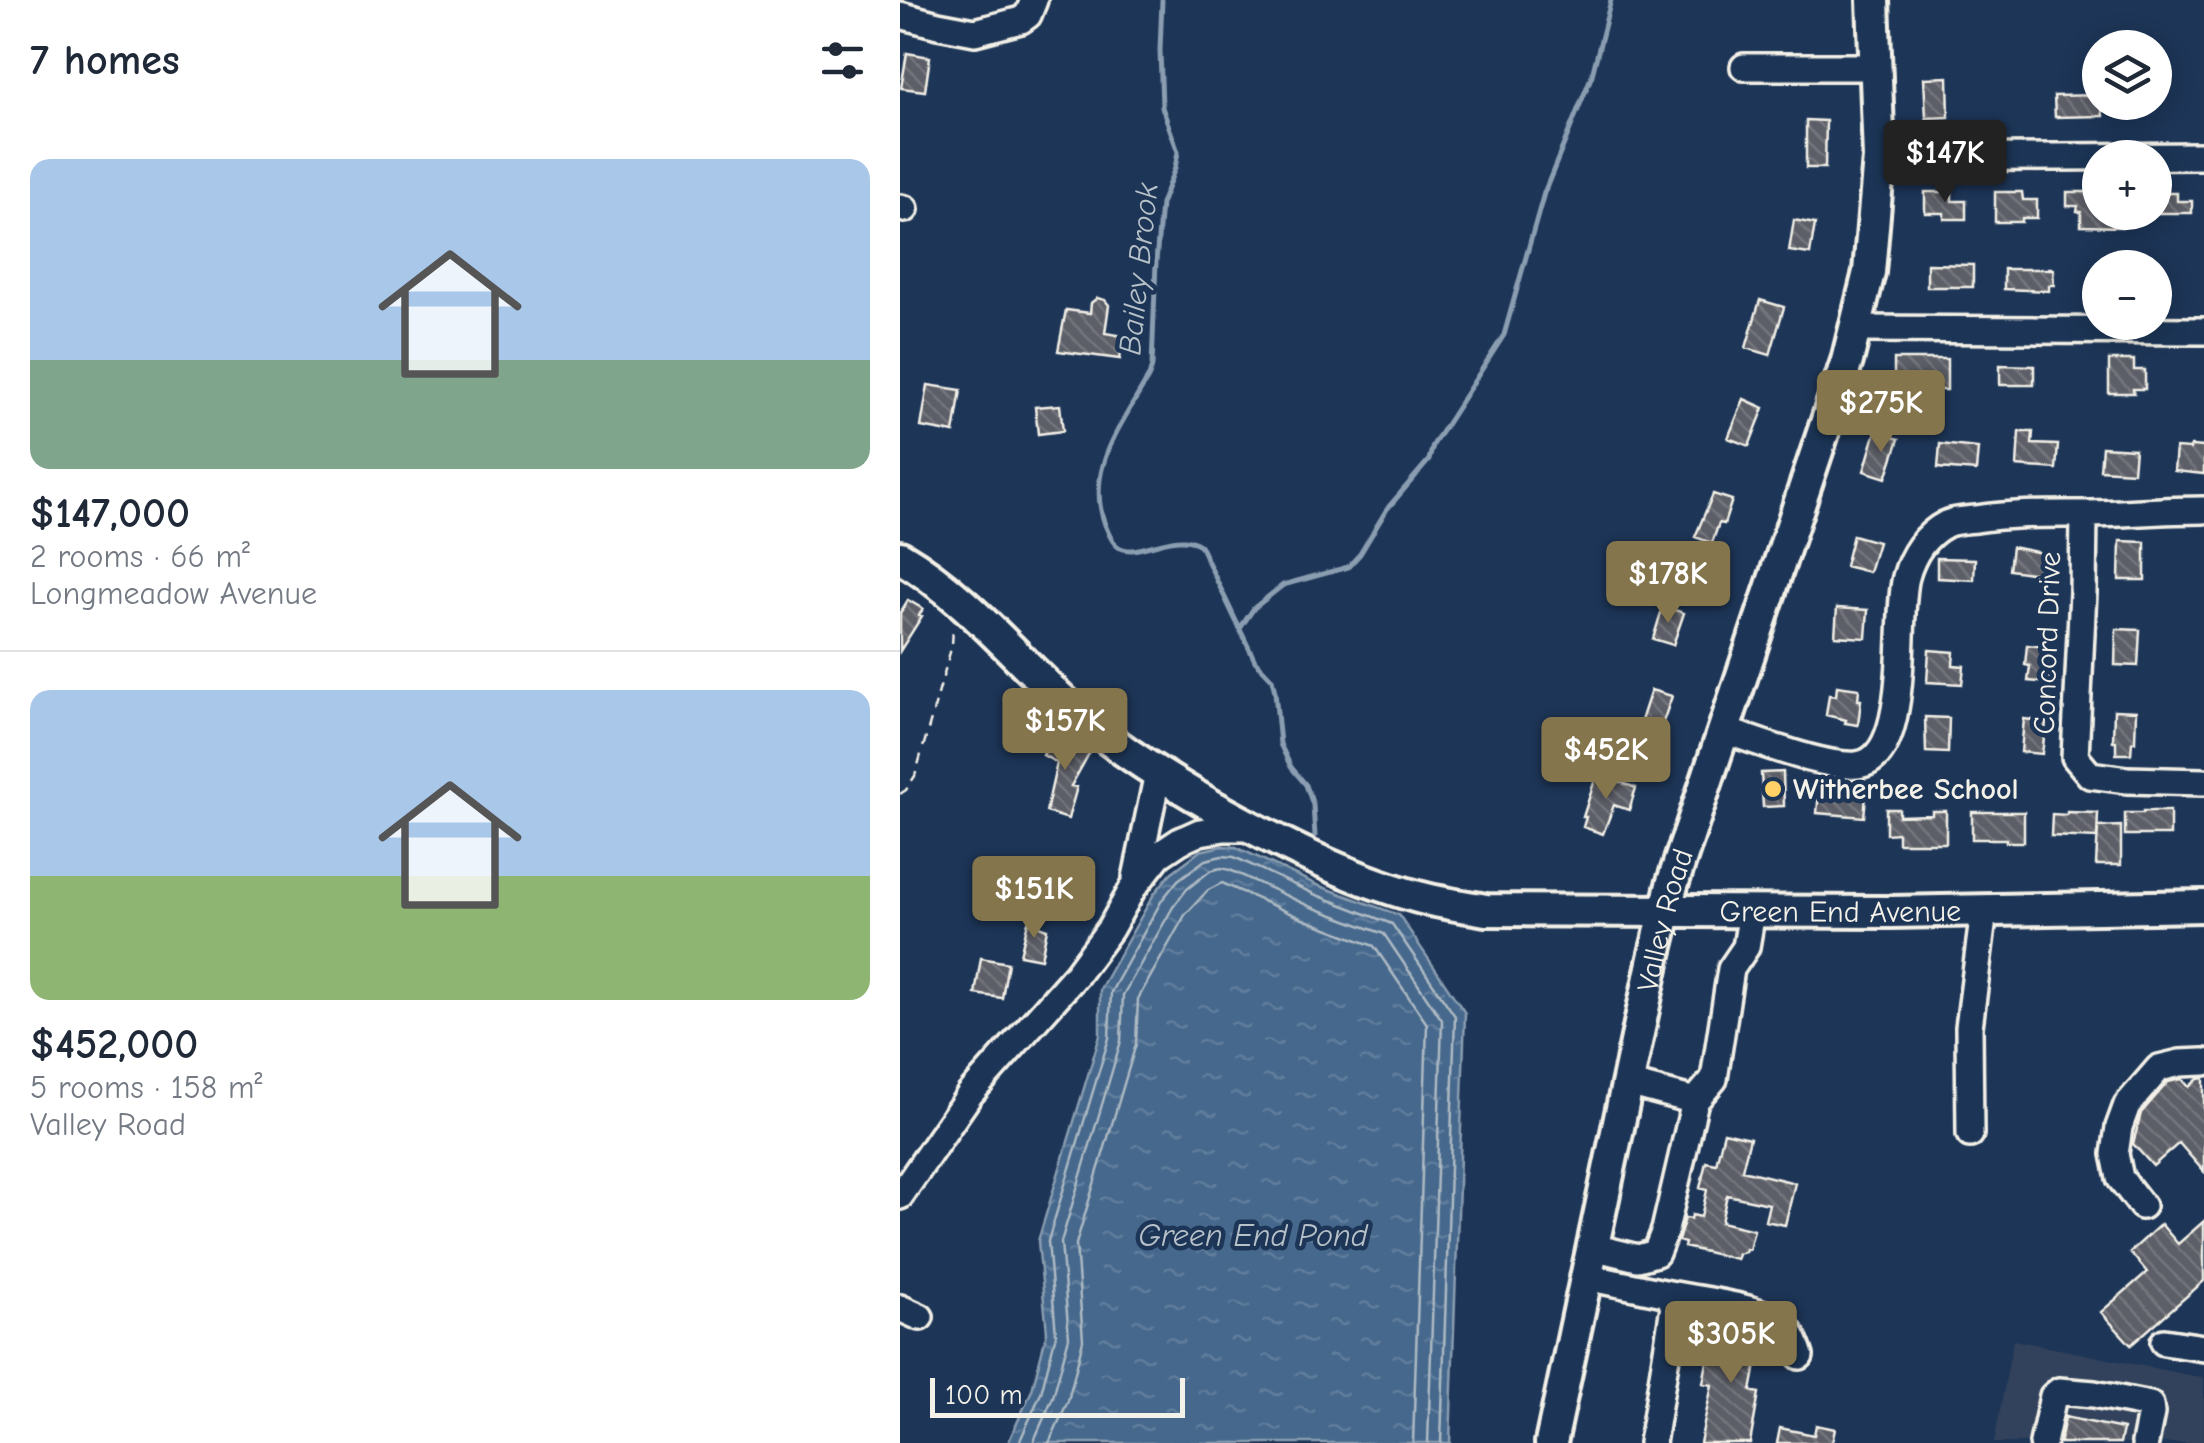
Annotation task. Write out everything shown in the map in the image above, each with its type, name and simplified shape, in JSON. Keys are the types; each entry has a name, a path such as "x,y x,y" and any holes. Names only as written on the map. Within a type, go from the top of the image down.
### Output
{"main road":[{"name":"Valley Road","path":"1551,1443 1672,886 1804,495 1868,272 1879,158 1873,0"},
{"path":"900,556 945,588 1091,726 1158,773"},
{"name":"Green End Avenue","path":"1158,773 1253,828 1370,882 1486,910 1984,911 2204,906"}],"street":[{"path":"900,15 975,32 1027,10"},
{"path":"1744,66 1877,67"},
{"path":"1879,158 2204,156"},
{"path":"1854,329 2204,331"},
{"path":"1725,731 1836,765 1861,766 1874,760 1885,744 1894,714 1900,674 1904,580 1926,538 1949,522 2006,514 2204,510"},
{"name":"Concord Drive","path":"2084,514 2075,758 2090,775 2204,782"},
{"name":"Green End Avenue","path":"1133,888 1158,773"},
{"name":"Green End Avenue","path":"900,1196 970,1094 1076,976 1158,855 1200,832 1253,828"},
{"path":"1970,1134 1969,1027 1984,911"},
{"path":"1590,1262 1656,1253 1665,1230 1695,1101 1714,1079 1731,969 1746,947 1752,912"},
{"path":"2142,1206 2120,1178 2115,1154 2119,1127 2128,1105 2159,1068 2204,1062"},
{"path":"1628,1083 1695,1101"},
{"path":"1590,1262 1670,1294 1764,1314 1790,1332 1800,1356"},
{"path":"1652,1443 1674,1307 1670,1294"},
{"path":"2164,1342 2204,1348"},
{"path":"2043,1443 2053,1396 2059,1391 2150,1405 2146,1443"}],"path":[{"path":"900,794 915,776 952,645 954,624"}],"shaded area":[{"path":"2013,1340 2204,1378 2204,1443 1994,1443"}],"water":[{"name":"Green End Pond","path":"1236,847 1317,885 1399,915 1465,1013 1450,1443 1008,1443 1032,1390 1047,1332 1038,1241 1100,1035 1100,989 1154,894 1171,873 1200,851"}],"building":[{"path":"907,53 930,57 925,91 901,88"},
{"path":"1948,77 1949,117 1926,118 1924,78"},
{"path":"2082,95 2082,116 2055,117 2054,96"},
{"path":"1806,120 1826,121 1825,168 1806,168"},
{"path":"1925,192 1952,192 1952,201 1966,201 1966,219 1944,219 1944,213 1925,213"},
{"path":"1995,192 2022,192 2023,200 2037,200 2037,218 1995,222"},
{"path":"2067,192 2082,192 2082,226 2078,206 2067,206"},
{"path":"2172,193 2177,193 2177,201 2192,201 2192,213 2172,213"},
{"path":"1794,220 1815,224 1810,254 1789,251"},
{"path":"1927,264 1973,265 1973,287 1927,287"},
{"path":"2004,269 2053,269 2054,285 2049,285 2049,291 2004,289"},
{"path":"1097,298 1109,305 1105,333 1124,336 1120,359 1058,351 1066,310 1090,313 1091,303"},
{"path":"1760,300 1784,307 1770,355 1746,348"},
{"path":"1894,359 1947,359 1947,390 1894,390"},
{"path":"2109,360 2134,360 2134,370 2145,370 2145,389 2109,393"},
{"path":"2000,365 2034,366 2034,385 2000,385"},
{"path":"928,385 961,390 954,433 921,427"},
{"path":"1744,399 1764,408 1749,446 1728,438"},
{"path":"1060,405 1063,431 1038,434 1035,407"},
{"path":"1876,431 1899,439 1886,478 1864,471"},
{"path":"2019,432 2033,432 2032,444 2058,445 2056,469 2017,466"},
{"path":"1940,444 1978,448 1976,471 1938,468"},
{"path":"2102,447 2135,449 2133,472 2100,470"},
{"path":"2204,447 2204,474 2174,471 2176,448"},
{"path":"1713,494 1732,500 1712,543 1695,537"},
{"path":"1853,535 1878,542 1869,572 1845,566"},
{"path":"2120,541 2145,542 2145,580 2119,580"},
{"path":"2012,547 2056,556 2053,576 2009,570"},
{"path":"1937,558 1975,559 1974,580 1937,578"},
{"path":"908,600 923,609 919,615 922,616 900,651 900,613"},
{"path":"1663,606 1684,613 1673,645 1653,639"},
{"path":"1837,608 1868,610 1866,638 1835,636"},
{"path":"2116,629 2140,630 2138,666 2115,665"},
{"path":"2027,645 2049,647 2050,683 2028,681"},
{"path":"1929,650 1954,652 1953,665 1964,666 1962,684 1927,682"},
{"path":"1837,686 1859,689 1858,725 1826,715 1829,695 1836,696"},
{"path":"1651,690 1672,696 1660,731 1640,724"},
{"path":"2114,710 2136,711 2131,754 2116,754"},
{"path":"1925,717 1949,718 1948,753 1926,752"},
{"path":"2024,719 2046,722 2042,754 2021,752"},
{"path":"1057,731 1091,750 1071,786 1077,787 1068,819 1046,812 1057,763 1043,755"},
{"name":"Witherbee School","path":"1783,772 1784,806 1763,807 1761,773"},
{"path":"1597,773 1636,788 1629,810 1614,805 1603,834 1583,827"},
{"path":"1819,792 1866,796 1864,817 1817,813"},
{"path":"1886,809 1899,809 1899,816 1946,811 1946,843 1898,843 1898,833 1886,834"},
{"path":"2170,811 2170,835 2125,835 2125,813"},
{"path":"1972,812 2024,812 2024,842 1972,839"},
{"path":"2098,813 2097,838 2051,836 2052,814"},
{"path":"2121,826 2121,865 2096,865 2098,827"},
{"path":"1041,864 1074,870 1070,896 1042,893 1044,884 1038,884"},
{"path":"1028,922 1047,929 1041,959 1020,955"},
{"path":"981,958 1008,963 1002,998 975,994"},
{"path":"2204,1078 2204,1172 2179,1143 2153,1166 2133,1144 2141,1113 2168,1082 2182,1079 2189,1087"},
{"path":"1724,1132 1750,1138 1742,1170 1795,1183 1785,1225 1765,1221 1769,1204 1727,1195 1721,1222 1754,1230 1749,1250 1738,1254 1737,1259 1684,1247 1685,1243 1678,1241 1685,1218 1701,1217 1707,1190 1700,1188 1706,1162 1716,1164"},
{"path":"2204,1221 2204,1281 2131,1345 2101,1312 2147,1272 2130,1252 2161,1224 2178,1244"},
{"path":"1714,1325 1762,1334 1751,1391 1759,1393 1750,1443 1700,1443 1712,1385 1703,1383"},
{"path":"2065,1417 2123,1429 2120,1443 2060,1443"},
{"path":"1816,1425 1835,1429 1832,1443 1777,1443 1780,1428 1814,1435"}],"waterway":[{"name":"Bailey Brook","path":"1162,0 1162,107 1178,152 1161,204 1152,366 1108,452 1099,491 1101,512 1113,541 1124,549 1176,540 1200,545 1255,661 1272,679 1280,744 1291,767 1306,785 1313,805 1315,836"},
{"path":"1241,627 1254,608 1283,585 1348,567 1360,554 1387,509 1429,460 1433,445 1504,335 1544,193 1592,75 1611,0"}],"place":[{"name":"Witherbee School","path":"1773,789"}]}
